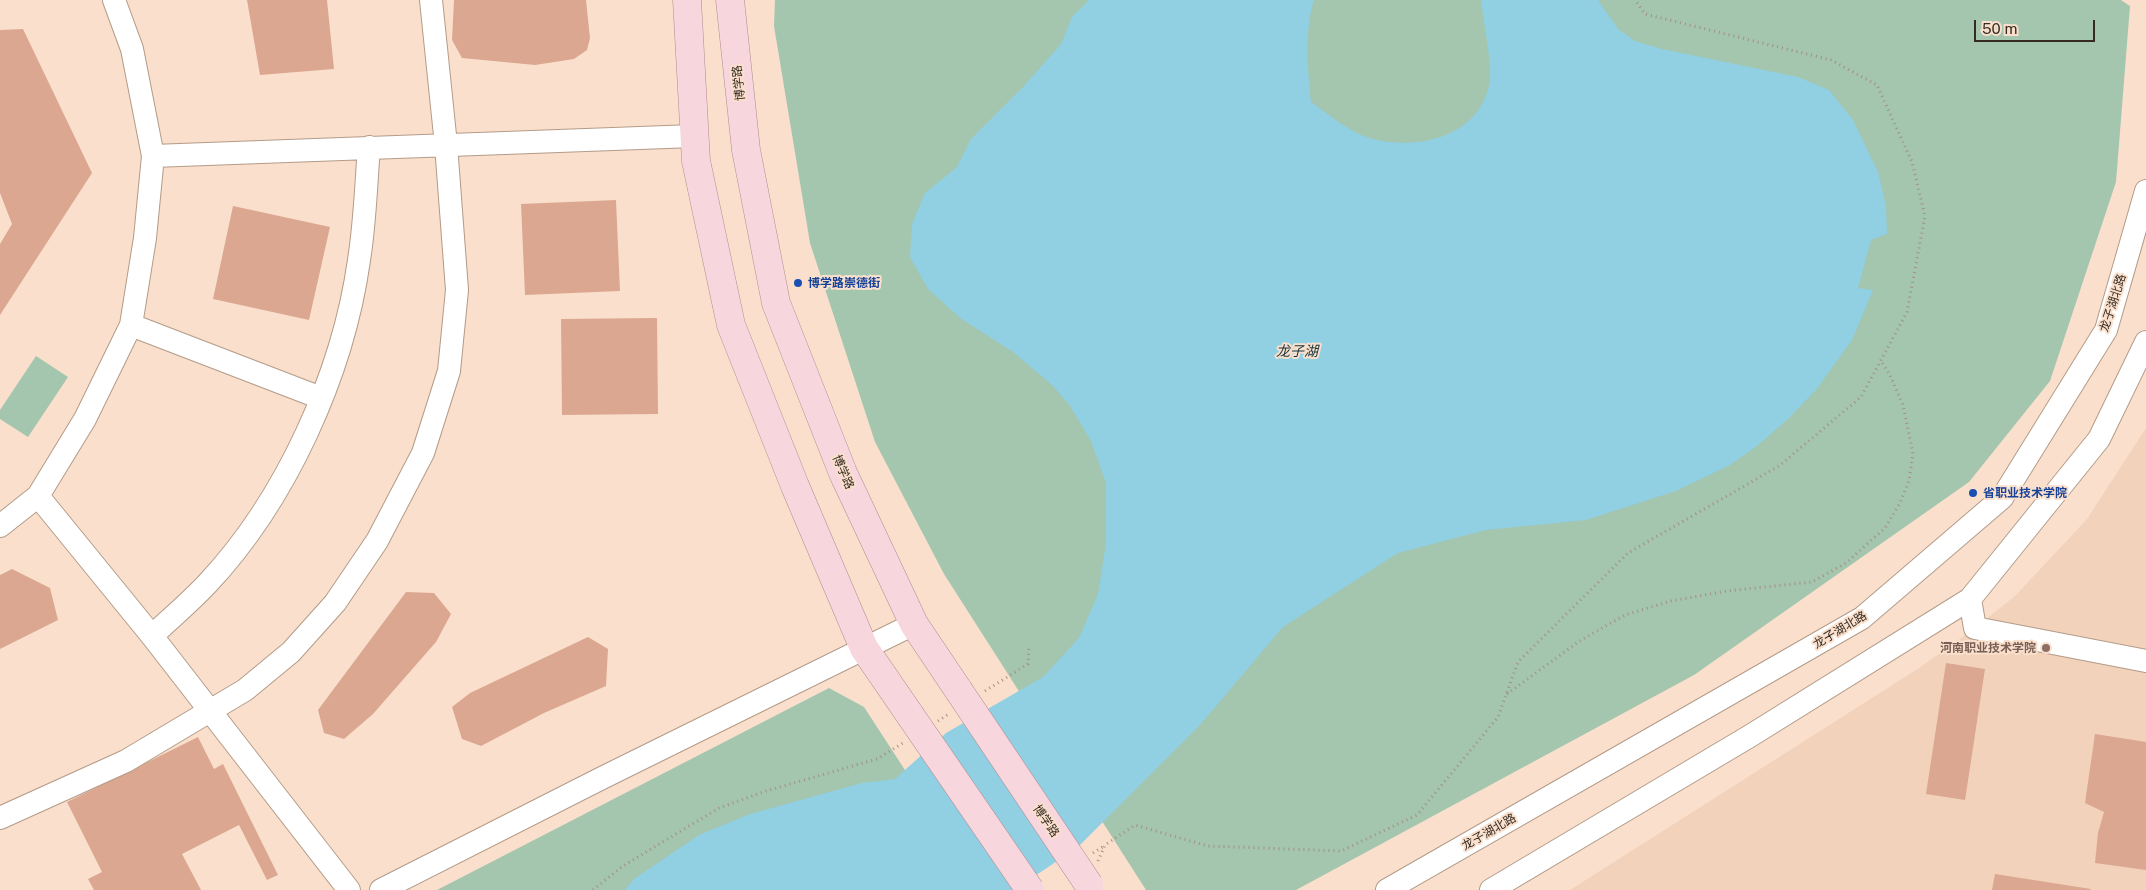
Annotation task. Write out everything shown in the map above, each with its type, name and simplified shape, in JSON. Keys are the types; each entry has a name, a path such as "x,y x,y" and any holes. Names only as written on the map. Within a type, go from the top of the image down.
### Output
{"main road":[{"path":"687,0 696,161 731,325 795,486 864,648 919,725 1030,890"},
{"name":"博学路","path":"730,0 746,150 776,303 842,473 914,624 963,700 1090,887"}],"street":[{"path":"0,526 38,496 85,419 131,325 145,238 153,156 132,49 114,0"},
{"path":"0,818 126,761 246,690 292,652 335,603 377,541 423,453 449,371 457,290 446,144 431,0"},
{"path":"153,156 694,136"},
{"path":"152,636 208,583 271,499 305,440 348,317 359,262 369,147"},
{"name":"龙子湖北路","path":"1387,890 1862,618 2002,498 2106,330 2146,191"},
{"path":"131,325 321,398"},
{"path":"1491,890 1750,736 1970,599 2099,439 2146,342"},
{"path":"38,496 152,636 210,713 350,890"},
{"path":"1970,599 1975,628 2146,661"},
{"path":"381,890 914,624"}],"path":[{"path":"1090,887 1105,846 1135,825 1208,846 1341,851 1417,815 1498,717 1518,662 1628,553 1779,466 1861,397 1907,312 1925,216 1912,162 1877,85 1831,60 1645,14 1635,0"},
{"path":"1506,695 1578,642 1625,615 1671,601 1727,590 1812,582 1846,563 1885,528 1900,503 1908,481 1913,454 1903,405 1890,375 1880,361"},
{"path":"593,890 623,866 720,808 766,791 877,759 919,725 1028,664 1029,646"}],"shaded area":[{"name":"河南职业技术学院","path":"2146,428 2146,890 1570,890 1919,668 1975,628 2015,596 2087,519"}],"green space":[{"path":"775,0 2121,0 2130,6 2116,182 2050,381 1969,482 1694,675 1296,890 1146,890 944,574 875,442 810,243 774,26"},
{"path":"36,356 68,377 28,437 0,419 0,410"},
{"path":"829,688 864,707 983,890 437,890"}],"water":[{"name":"龙子湖","path":"1089,0 1314,0 1308,38 1311,102 1356,133 1373,139 1410,143 1446,135 1462,126 1475,114 1485,99 1490,72 1481,0 1598,0 1618,29 1635,41 1662,49 1798,77 1829,90 1853,120 1878,172 1886,206 1887,234 1871,240 1858,288 1873,290 1852,340 1816,390 1788,419 1757,446 1730,465 1676,491 1586,520 1486,530 1398,553 1283,627 1200,725 1078,847 1014,890 625,890 634,879 699,835 750,814 862,783 895,779 946,733 1043,677 1079,638 1098,594 1106,543 1106,483 1091,441 1070,406 1052,385 1013,352 960,318 928,289 910,257 912,224 925,193 957,167 971,139 1023,87 1061,44 1072,17"}],"building":[{"path":"247,0 327,0 334,69 260,75"},
{"path":"454,0 586,0 590,38 587,50 574,59 535,65 462,58 452,40"},
{"path":"23,29 92,173 0,315 0,244 12,224 0,193 0,30"},
{"path":"616,200 620,291 525,295 521,204"},
{"path":"233,206 330,227 309,320 213,299"},
{"path":"657,318 658,414 562,415 561,319"},
{"path":"12,569 50,588 58,620 0,649 0,575"},
{"path":"406,592 434,593 451,614 436,642 373,714 344,739 324,733 318,710"},
{"path":"588,637 608,649 606,686 544,713 481,746 462,739 452,707 470,693"},
{"path":"1946,663 1985,669 1965,800 1926,794"},
{"path":"2095,734 2146,742 2146,870 2095,863 2098,833 2104,812 2085,803"},
{"path":"198,737 214,769 223,764 278,875 267,880 239,825 182,854 201,890 94,890 88,879 102,872 67,802"},
{"path":"1995,874 2091,889 1992,890"}],"place":[{"name":"博学路崇德街","path":"798,283"},
{"name":"省职业技术学院","path":"1973,493"},
{"name":"河南职业技术学院","path":"2046,648"}]}
